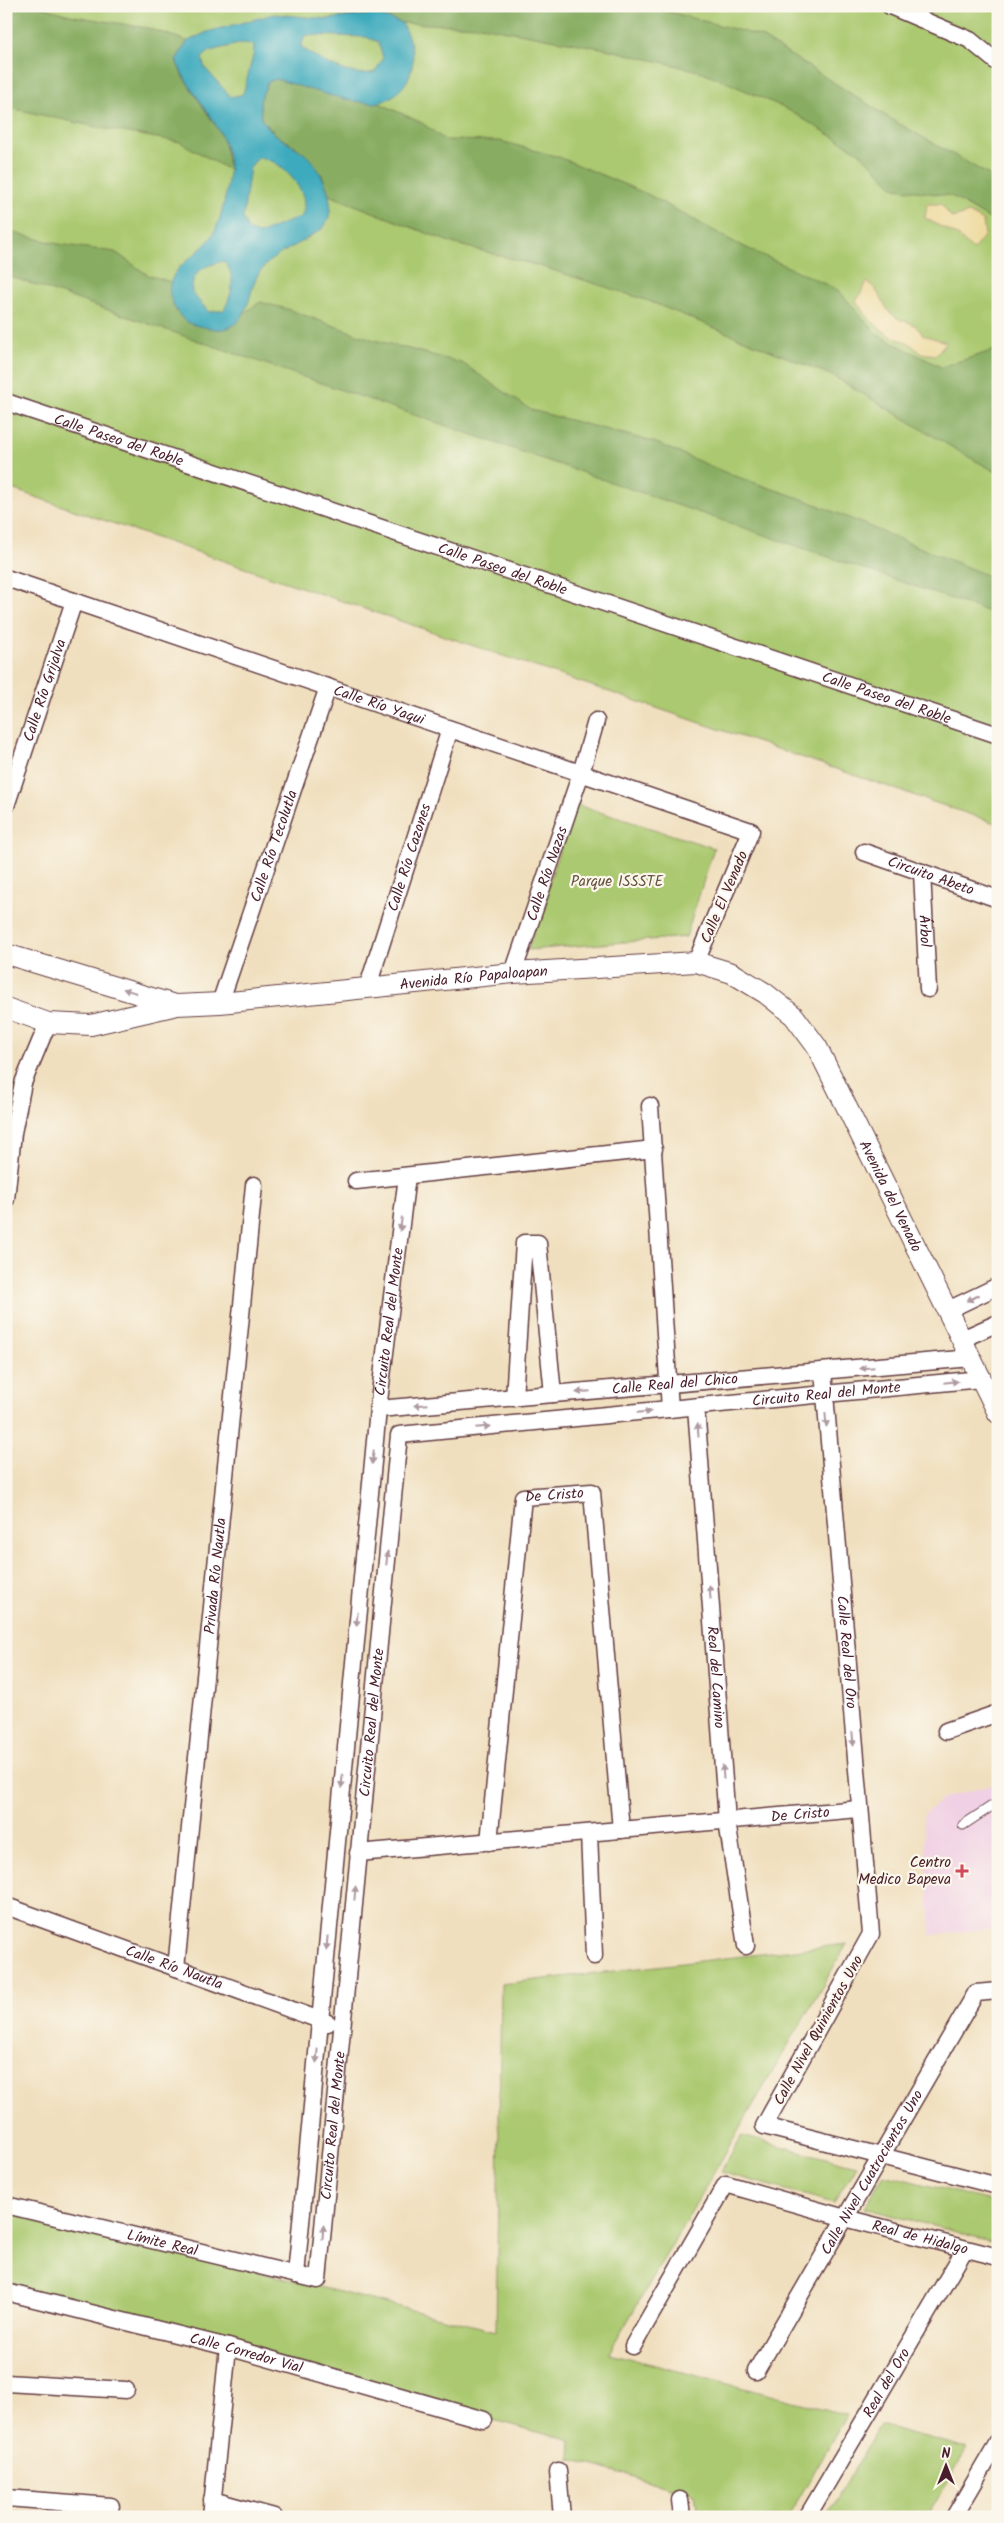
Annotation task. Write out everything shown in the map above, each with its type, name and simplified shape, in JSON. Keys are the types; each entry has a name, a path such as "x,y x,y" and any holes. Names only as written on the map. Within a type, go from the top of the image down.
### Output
{"street":[{"path":"890,6 970,40 998,63"},
{"name":"Calle Paseo del Roble","path":"6,402 998,735"},
{"name":"Calle Río Yaqui","path":"6,578 751,831"},
{"name":"Calle Río Grijalva","path":"6,806 74,601"},
{"name":"Calle Río Tecolutla","path":"220,1003 328,687"},
{"name":"Calle Río Nazas","path":"513,973 581,773 596,720"},
{"name":"Calle Río Cazones","path":"368,986 450,729"},
{"name":"Calle El Venado","path":"696,962 751,831"},
{"name":"Circuito Abeto","path":"864,852 998,899"},
{"name":"Árbol","path":"922,872 928,989"},
{"name":"Avenida Río Papaloapan","path":"6,954 177,1005"},
{"name":"Avenida Río Papaloapan","path":"6,1008 48,1023 91,1025 177,1005 220,1003 368,986 513,973 696,962 732,973 765,993"},
{"name":"Avenida del Venado","path":"765,993 794,1016 817,1047 998,1413"},
{"path":"6,1199 13,1133 22,1083 48,1023"},
{"path":"650,1106 670,1409"},
{"path":"356,1181 654,1149"},
{"name":"Circuito Real del Monte","path":"296,2275 378,1409 407,1176"},
{"name":"Privada Río Nautla","path":"176,1968 254,1185"},
{"path":"514,1398 524,1243 538,1243 553,1394"},
{"path":"948,1310 998,1286"},
{"path":"962,1339 998,1322"},
{"name":"Calle Real del Chico","path":"378,1409 972,1358"},
{"name":"Calle Real del Oro","path":"823,1371 871,1934"},
{"name":"Circuito Real del Monte","path":"318,2280 399,1435 982,1379"},
{"name":"Real del Camino","path":"696,1407 727,1821 746,1946"},
{"name":"De Cristo","path":"489,1842 523,1497 592,1492 621,1830"},
{"path":"946,1731 998,1713"},
{"name":"De Cristo","path":"358,1853 859,1809"},
{"path":"589,1833 594,1956"},
{"name":"Calle Río Nautla","path":"6,1906 342,2028"},
{"name":"Calle Nivel Quinientos Uno","path":"871,1934 764,2126 882,2156"},
{"name":"Calle Nivel Cuatrocientos Uno","path":"756,2371 976,1993 998,1991"},
{"path":"882,2156 998,2186"},
{"name":"Real de Hidalgo","path":"633,2346 726,2184 845,2218 998,2257"},
{"name":"Límite Real","path":"6,2205 318,2280"},
{"name":"Real del Oro","path":"807,2517 965,2248"},
{"name":"Calle Corredor Vial","path":"6,2292 228,2347 484,2420"},
{"path":"211,2517 228,2347"},
{"path":"6,2383 126,2390"},
{"path":"954,2517 998,2442"},
{"path":"558,2471 562,2517"},
{"path":"6,2498 111,2506"},
{"path":"212,2500 274,2517"}],"lane":[{"path":"963,1826 998,1802"}],"shaded area":[{"name":"Centro Medico Bapeva","path":"998,1783 998,1928 931,1935 923,1815 944,1798"}],"green space":[{"path":"6,6 998,6 998,824 6,487"},
{"path":"6,6 37,6 74,16 147,28 188,41 176,60 182,75 223,137 229,170 180,142 101,128 6,107"},
{"path":"332,6 647,6 760,36 896,122 998,180 998,224 951,196 895,188 859,152 783,107 703,72 606,49 480,26 402,23 375,14"},
{"path":"276,79 346,99 379,103 422,123 445,140 500,141 559,157 647,194 736,243 838,290 878,335 941,367 998,349 998,473 833,376 646,300 543,267 452,243 329,195 322,175 295,146 279,137 261,119 260,100 268,82"},
{"path":"6,231 58,244 115,252 148,275 171,282 175,308 181,316 196,324 232,326 244,313 260,302 287,309 371,339 462,363 531,410 654,442 729,474 808,501 998,580 998,615 6,275"},
{"name":"Parque ISSSTE","path":"574,804 714,848 686,937 528,950"},
{"path":"847,1944 609,2353 847,2415 788,2517 698,2517 695,2494 570,2459 571,2441 6,2288 6,2209 496,2331 501,1984"},
{"path":"742,2136 856,2166 834,2203 720,2172"},
{"path":"884,2174 998,2203 998,2243 864,2208"},
{"path":"880,2425 967,2448 927,2517 826,2517"}],"sand":[{"path":"927,204 941,204 952,218 969,213 983,221 985,235 973,250 958,236 925,218"},
{"path":"867,282 875,289 894,316 916,326 923,335 946,342 936,355 921,353 909,343 890,336 871,321 856,302"}],"water":[{"path":"274,14 327,19 375,14 402,23 409,38 413,59 405,85 396,94 381,102 359,102 345,99 276,79 268,82 260,100 261,119 274,133 303,152 310,159 325,183 330,202 330,211 328,220 322,229 276,256 264,266 256,279 246,309 238,322 228,328 220,329 187,322 176,310 170,294 170,283 174,274 212,236 224,205 227,186 229,171 228,155 223,140 208,113 182,74 176,60 188,41 207,32","holes":["305,35 366,37 378,42 383,58 375,72 356,73 327,63 301,47","243,43 254,45 243,94 231,97 205,68 202,58 210,51","259,157 277,164 289,174 302,194 304,201 302,216 258,234 248,230 243,218 250,167","224,261 228,267 232,285 224,310 209,312 192,293 192,285 200,270"]}],"place":[{"name":"Centro Medico Bapeva","path":"962,1871"}]}
